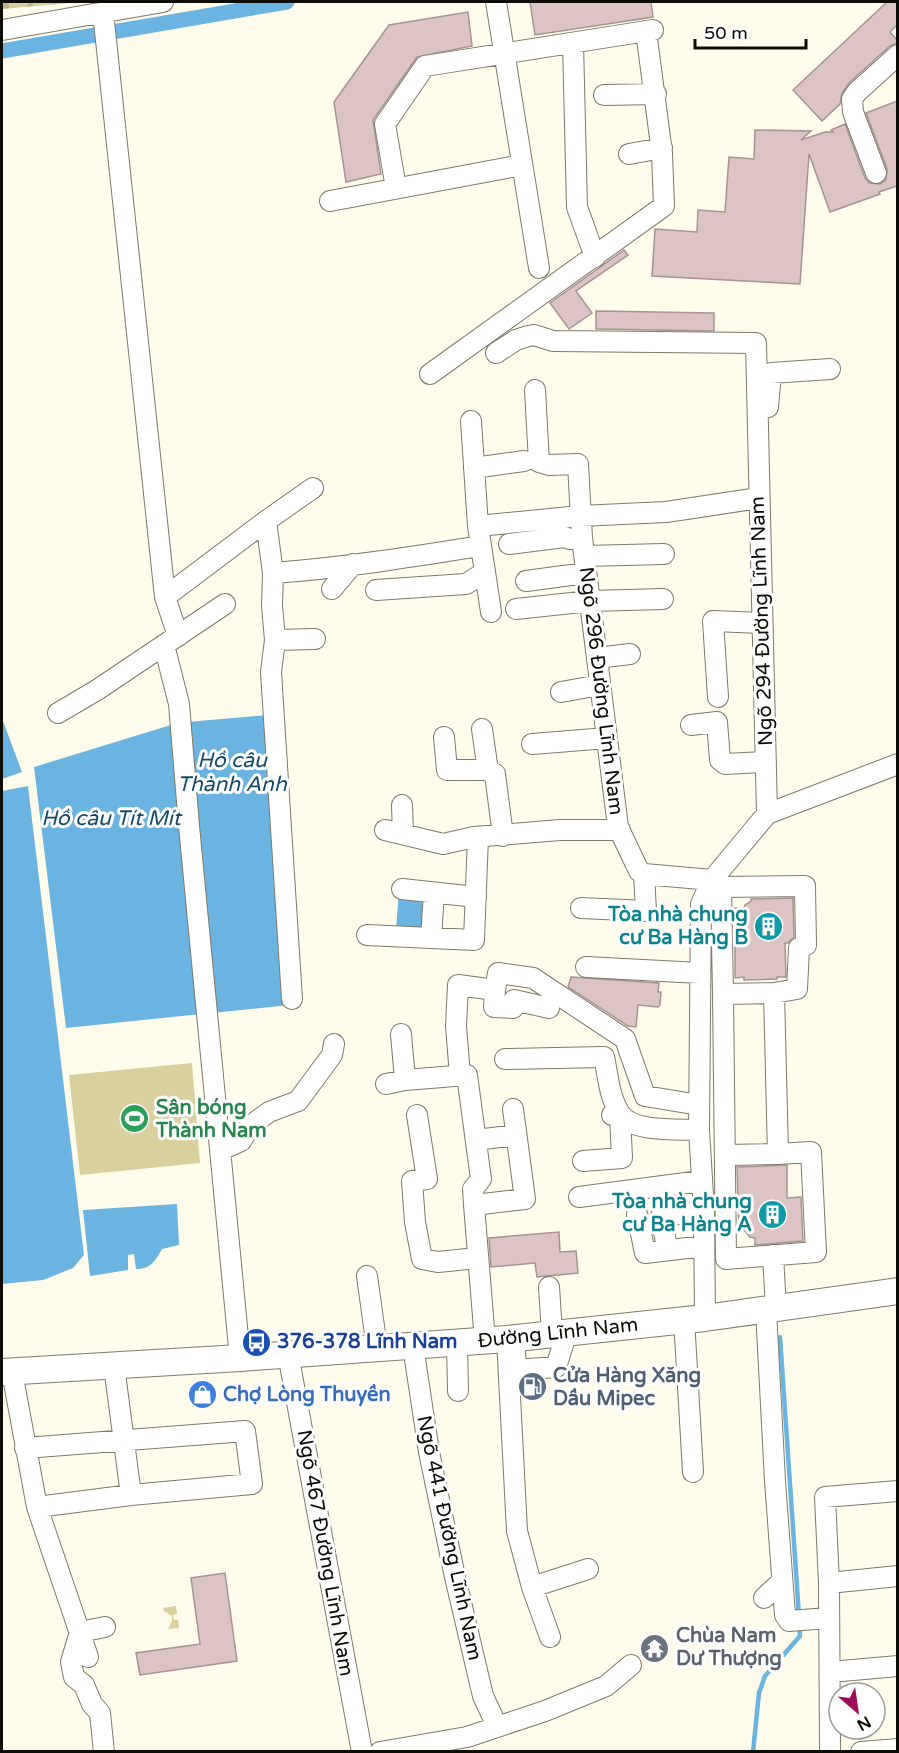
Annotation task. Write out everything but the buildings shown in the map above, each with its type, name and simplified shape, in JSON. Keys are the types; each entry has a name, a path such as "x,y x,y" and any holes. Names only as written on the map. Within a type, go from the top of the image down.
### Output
{"main road":[{"name":"Đường Lĩnh Nam","path":"7,1372 502,1339 771,1309 897,1292"}],"street":[{"path":"2,30 104,15 163,2"},
{"path":"496,2 539,268"},
{"path":"104,15 165,597 179,704 240,1358"},
{"path":"396,188 385,124 425,66 650,31 662,148 664,206 430,374"},
{"path":"573,43 578,207 595,257"},
{"path":"876,173 853,112 852,99 856,92 897,55"},
{"path":"604,95 656,94"},
{"path":"629,154 662,148"},
{"path":"330,201 522,165"},
{"path":"496,353 516,340 528,336 513,313"},
{"name":"Ngõ 294 Đường Lĩnh Nam","path":"528,336 534,335 553,341 756,343 767,814"},
{"path":"758,459 768,416 771,373 830,369"},
{"name":"Ngõ 296 Đường Lĩnh Nam","path":"535,390 539,462 549,465 578,464 581,551 590,601 620,830 639,871 644,874"},
{"path":"471,421 479,536 491,612"},
{"path":"474,468 524,461"},
{"path":"165,597 313,488"},
{"path":"273,573 422,556 479,536 580,516 666,512 759,498"},
{"path":"266,521 273,573 272,606 275,640 272,672 292,999"},
{"path":"509,546 566,542 581,551 664,554"},
{"path":"526,581 581,551"},
{"path":"332,589 353,564"},
{"path":"376,590 466,584 485,572"},
{"path":"516,609 590,601 663,599"},
{"path":"58,713 225,604"},
{"path":"718,697 713,621 762,623"},
{"path":"275,640 315,639"},
{"path":"597,658 630,654"},
{"path":"561,692 600,685"},
{"path":"691,725 717,722 720,760 725,764 766,762"},
{"path":"482,729 488,771"},
{"path":"444,737 447,770 488,771 495,774 503,836"},
{"path":"532,744 607,738"},
{"path":"693,1472 695,1318 704,1246 699,1130 701,904 712,880 767,814 897,764"},
{"path":"402,805 394,832 443,843 478,837 560,830 620,830"},
{"path":"367,935 474,940 478,837"},
{"path":"581,908 646,911 644,874 712,880"},
{"path":"723,994 774,993 797,989 799,948 806,945 805,886 722,887 723,994 726,1155 726,1259 816,1252 811,1152 726,1155"},
{"path":"402,889 476,897"},
{"path":"431,938 434,893"},
{"path":"586,967 700,973"},
{"path":"549,1008 514,1000 513,1008 494,1007 498,974 533,978 625,1039 645,1096 699,1105"},
{"path":"460,1076 456,1026 458,985 495,990"},
{"path":"774,993 778,1154"},
{"path":"400,1034 405,1080"},
{"path":"221,1150 241,1141 250,1126 269,1112 298,1101 332,1055 334,1044"},
{"path":"505,1059 604,1057 622,1158 583,1161"},
{"path":"386,1084 405,1080 467,1075 481,1179 473,1189 477,1258 502,1339 516,1370 556,1367 559,1333 549,1287"},
{"path":"474,1205 525,1199 513,1109"},
{"path":"417,1115 427,1179 412,1181 414,1222 422,1259 438,1262 477,1258"},
{"path":"614,1115 642,1127 699,1130"},
{"path":"476,1140 516,1135"},
{"path":"579,1197 701,1181"},
{"path":"666,1242 662,1216 704,1211"},
{"path":"637,1214 645,1253 704,1246"},
{"path":"773,1256 771,1309 775,1481 785,1615 789,1621 820,1618"},
{"path":"368,1276 377,1348"},
{"path":"502,1339 516,1531 532,1587 550,1637"},
{"path":"457,1343 458,1390"},
{"name":"Ngõ 441 Đường Lĩnh Nam","path":"413,1346 429,1452 454,1577 483,1696 497,1726"},
{"name":"Ngõ 467 Đường Lĩnh Nam","path":"288,1354 362,1752"},
{"path":"114,1366 131,1495"},
{"path":"7,1372 37,1507 88,1657"},
{"path":"25,1448 245,1431 252,1484 131,1495 37,1507"},
{"path":"830,1752 830,1672 820,1618 830,1582 825,1497 897,1491"},
{"path":"532,1587 588,1569"},
{"path":"830,1582 897,1576"},
{"path":"764,1598 782,1581"},
{"path":"80,1632 105,1627"},
{"path":"80,1632 71,1662 74,1677 84,1685 92,1704 100,1713 104,1752"},
{"path":"380,1752 434,1747 545,1711 606,1686 631,1665"},
{"path":"830,1672 897,1666"},
{"path":"861,1752 897,1749"}],"green space":[{"path":"2,2 81,2 2,9"},
{"name":"Sân bóng Thành Nam","path":"192,1063 200,1163 80,1175 69,1075"},
{"path":"176,1606 177,1614 173,1615 174,1620 178,1620 179,1628 168,1629 172,1616 163,1608"}],"water":[{"name":"Hồ câu Thành Anh","path":"269,715 289,1005 212,1013 187,722"},
{"path":"2,722 22,772 2,779"},
{"name":"Hồ câu Tít Mít","path":"174,724 201,1014 66,1028 34,767"},
{"path":"28,786 84,1255 73,1268 43,1280 2,1284 2,791"},
{"path":"399,890 432,893 431,931 396,930"},
{"path":"177,1204 179,1245 162,1249 155,1261 145,1268 136,1269 134,1254 128,1255 128,1270 90,1276 83,1210"}],"waterway":[{"path":"2,51 287,2"},
{"path":"780,1337 799,1616"},
{"path":"753,1752 759,1693 765,1676 800,1636 799,1624"}],"place":[{"name":"Tòa nhà chung cư Ba Hàng B","path":"769,926"},
{"name":"Sân bóng Thành Nam","path":"135,1119"},
{"name":"Tòa nhà chung cư Ba Hàng A","path":"773,1214"},
{"name":"376-378 Lĩnh Nam","path":"256,1342"},
{"name":"Cửa Hàng Xăng Dầu Mipec","path":"532,1387"},
{"name":"Chợ Lòng Thuyền","path":"202,1395"},
{"name":"Chùa Nam Dư Thượng","path":"655,1648"}]}
